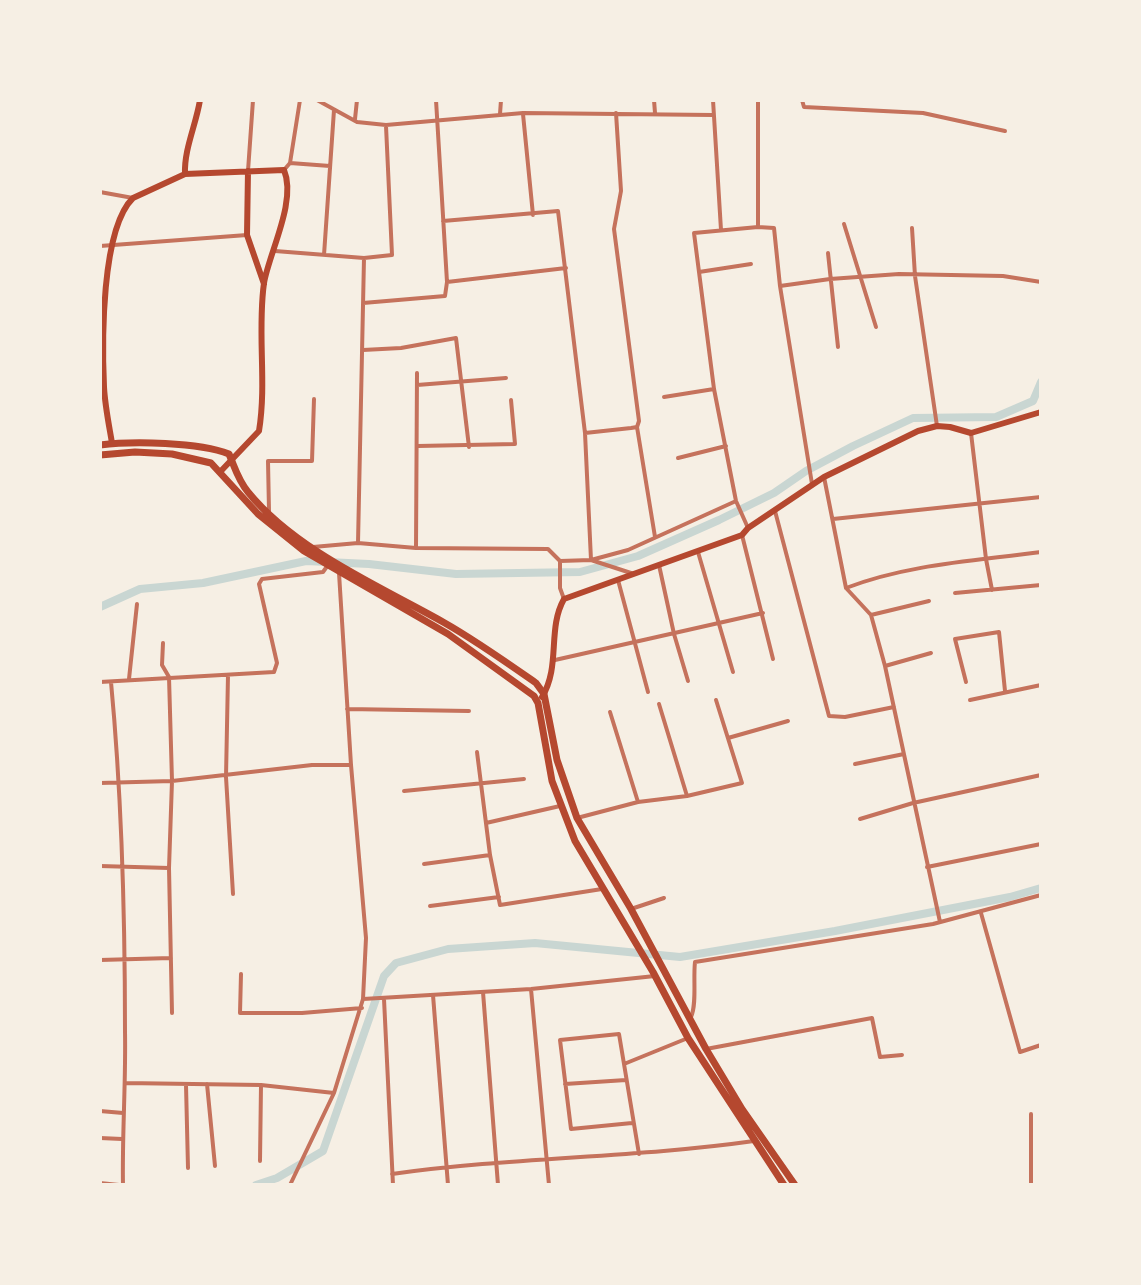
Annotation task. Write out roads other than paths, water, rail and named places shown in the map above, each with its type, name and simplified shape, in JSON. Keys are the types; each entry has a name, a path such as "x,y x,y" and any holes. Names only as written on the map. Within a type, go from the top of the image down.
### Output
{"highway":[{"path":"100,445 112,443 172,450 211,463 258,514 304,551 448,634 526,688 538,703 552,781 575,841 605,888 688,1038 784,1185"},
{"path":"100,455 172,450 222,451 229,454 237,477 248,493 313,547 445,623 536,683 544,694 557,760 577,818 631,909 706,1049 742,1109 795,1185"}],"main road":[{"path":"185,174 184,160 200,100"},
{"path":"112,443 102,390 106,290 116,223 126,204 185,174 284,170 283,221 264,285 259,431 220,472"},
{"path":"248,171 247,235 264,285"},
{"path":"538,703 555,660 556,613 564,599 742,535 747,527 812,484 918,431 937,426 971,433 1041,412"}],"street":[{"path":"248,171 253,100"},
{"path":"284,170 290,163 300,100"},
{"path":"317,100 365,124 386,125 523,113 713,115"},
{"path":"355,119 357,100"},
{"path":"363,303 445,296 447,282 436,100"},
{"path":"500,114 501,100"},
{"path":"654,100 655,113"},
{"path":"713,100 721,230"},
{"path":"758,100 758,227"},
{"path":"802,100 804,107 923,113 1005,131"},
{"path":"324,255 334,110"},
{"path":"523,113 533,215"},
{"path":"616,113 621,191 614,229 638,413 637,427 655,537"},
{"path":"275,251 364,258 392,255 386,125"},
{"path":"290,163 330,166"},
{"path":"100,192 133,198"},
{"path":"443,221 558,211 585,433 591,560"},
{"path":"844,224 876,327"},
{"path":"747,527 736,502 714,389 694,233 774,228 780,286 812,484"},
{"path":"912,228 915,276 937,426"},
{"path":"100,246 247,235"},
{"path":"828,253 838,347"},
{"path":"358,543 364,258"},
{"path":"699,272 751,264"},
{"path":"447,282 566,268"},
{"path":"780,286 899,274 1003,276 1041,282"},
{"path":"363,350 401,348 456,338 469,447"},
{"path":"416,548 417,373"},
{"path":"417,385 506,378"},
{"path":"664,397 714,389"},
{"path":"269,513 268,461 312,461 314,399"},
{"path":"418,446 515,444 511,400"},
{"path":"585,433 637,427"},
{"path":"971,433 992,590"},
{"path":"678,458 726,446"},
{"path":"824,477 846,588 871,615 885,666 940,922"},
{"path":"833,519 1041,497"},
{"path":"560,561 591,560 628,550 736,502"},
{"path":"775,511 829,716 845,717 894,707"},
{"path":"742,535 773,659"},
{"path":"313,547 358,543 416,548 548,549 560,561 560,588 564,599"},
{"path":"698,552 733,672"},
{"path":"846,588 881,575 932,565 1041,552"},
{"path":"591,560 634,574"},
{"path":"100,682 274,672 277,663 259,589 262,579 323,572 327,565"},
{"path":"659,565 688,681"},
{"path":"290,1185 334,1093 364,999 366,938 339,573"},
{"path":"618,580 648,692"},
{"path":"955,593 1041,585"},
{"path":"871,615 929,601"},
{"path":"129,679 137,604"},
{"path":"555,660 763,613"},
{"path":"966,682 955,639 999,632 1005,691"},
{"path":"163,643 162,665 169,677 172,781 169,868 172,1013"},
{"path":"885,666 931,653"},
{"path":"228,675 226,777 233,894"},
{"path":"100,1183 121,1185 125,1083 121,783 111,682"},
{"path":"970,700 1041,685"},
{"path":"577,818 638,802 687,796 742,783 716,700"},
{"path":"659,704 687,796"},
{"path":"347,709 469,711"},
{"path":"610,712 638,802"},
{"path":"728,738 788,721"},
{"path":"477,752 479,784 500,905 605,888"},
{"path":"855,764 904,754"},
{"path":"100,783 172,781 312,765 351,765"},
{"path":"860,819 913,803 1041,775"},
{"path":"404,791 524,779"},
{"path":"486,823 560,806"},
{"path":"927,867 1041,844"},
{"path":"424,864 490,855"},
{"path":"100,866 169,868"},
{"path":"690,1019 695,1004 692,986 695,962 940,922 1041,895"},
{"path":"430,906 499,897"},
{"path":"631,909 664,898"},
{"path":"981,913 1020,1052 1041,1045"},
{"path":"100,960 171,958"},
{"path":"241,974 240,1013 302,1013 362,1008"},
{"path":"364,999 531,989 654,974"},
{"path":"531,989 549,1185"},
{"path":"483,991 498,1185"},
{"path":"433,995 448,1185"},
{"path":"383,999 393,1185"},
{"path":"706,1049 872,1018 880,1057 902,1055"},
{"path":"632,1123 571,1129 560,1040 619,1034 639,1154"},
{"path":"624,1064 688,1038"},
{"path":"565,1084 626,1080"},
{"path":"125,1083 261,1085 334,1093"},
{"path":"207,1084 215,1166"},
{"path":"186,1085 188,1168"},
{"path":"260,1161 261,1085"},
{"path":"100,1111 123,1113"},
{"path":"1031,1114 1031,1185"},
{"path":"100,1138 122,1139"},
{"path":"392,1174 446,1167 639,1154 754,1141"}],"waterway":[{"path":"100,607 140,589 203,583 306,561 369,564 456,574 580,572 638,556 719,520 774,493 806,471 853,446 913,418 996,417 1033,401 1041,382"},
{"path":"256,1185 277,1178 323,1151 384,976 396,963 448,949 535,943 680,957 835,931 1010,897 1041,888"}]}
